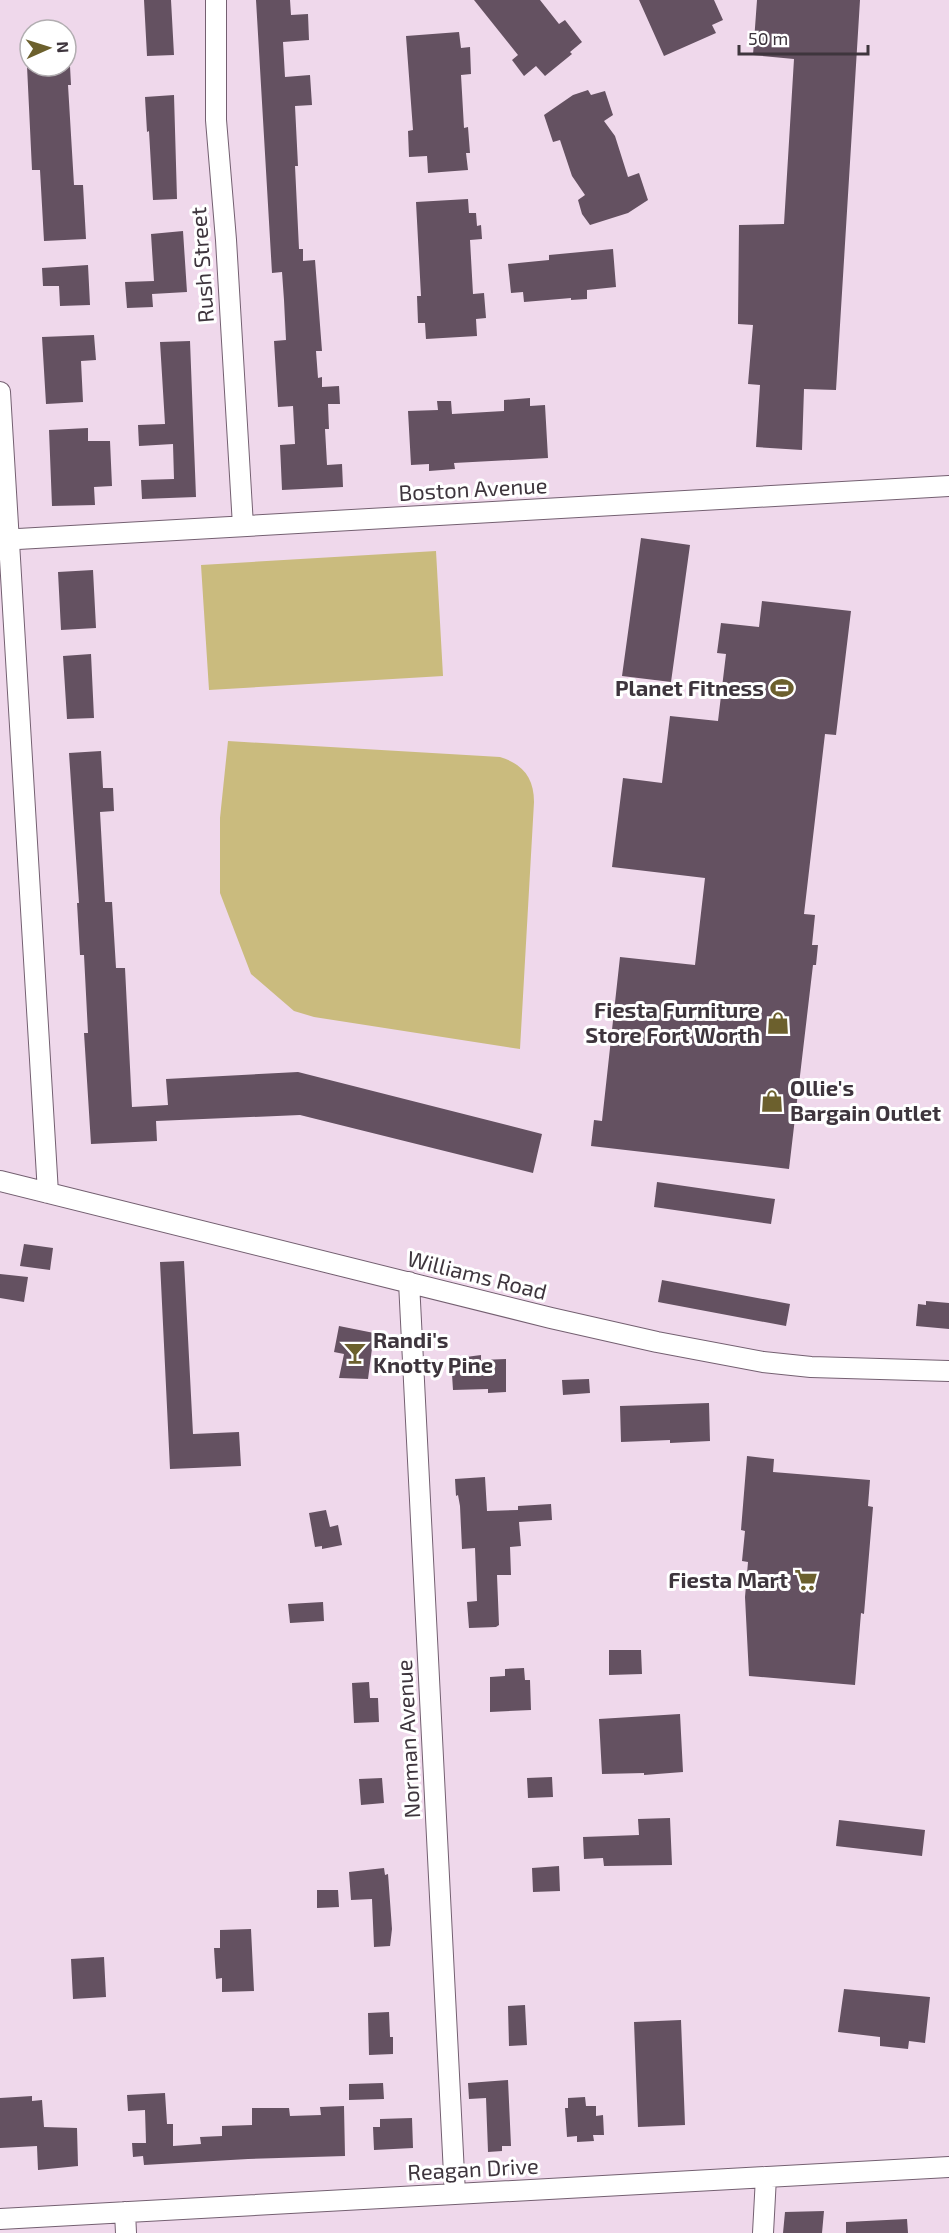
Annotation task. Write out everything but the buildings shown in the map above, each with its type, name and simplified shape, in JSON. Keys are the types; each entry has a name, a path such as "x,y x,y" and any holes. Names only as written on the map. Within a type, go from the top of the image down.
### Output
{"street":[{"name":"Rush Street","path":"216,0 216,120 226,240 243,526"},
{"path":"0,392 4,540 48,1193"},
{"name":"Boston Avenue","path":"4,540 949,486"},
{"name":"Williams Road","path":"0,1181 551,1318 657,1342 763,1362 811,1367 949,1371"},
{"name":"Norman Avenue","path":"409,1282 455,2194"},
{"name":"Reagan Drive","path":"0,2219 949,2167"},
{"path":"763,2233 766,2177"},
{"path":"125,2212 126,2233"}],"shaded area":[{"path":"436,551 443,676 209,690 201,565"},
{"path":"228,741 500,757 515,764 526,773 532,786 534,802 520,1049 314,1017 294,1011 251,974 220,893 220,818"}],"place":[{"name":"Planet Fitness","path":"782,688"},
{"name":"Fiesta Furniture Store Fort Worth","path":"778,1023"},
{"name":"Ollie's Bargain Outlet","path":"772,1101"},
{"name":"Randi's Knotty Pine","path":"355,1353"},
{"name":"Fiesta Mart","path":"806,1580"}]}
